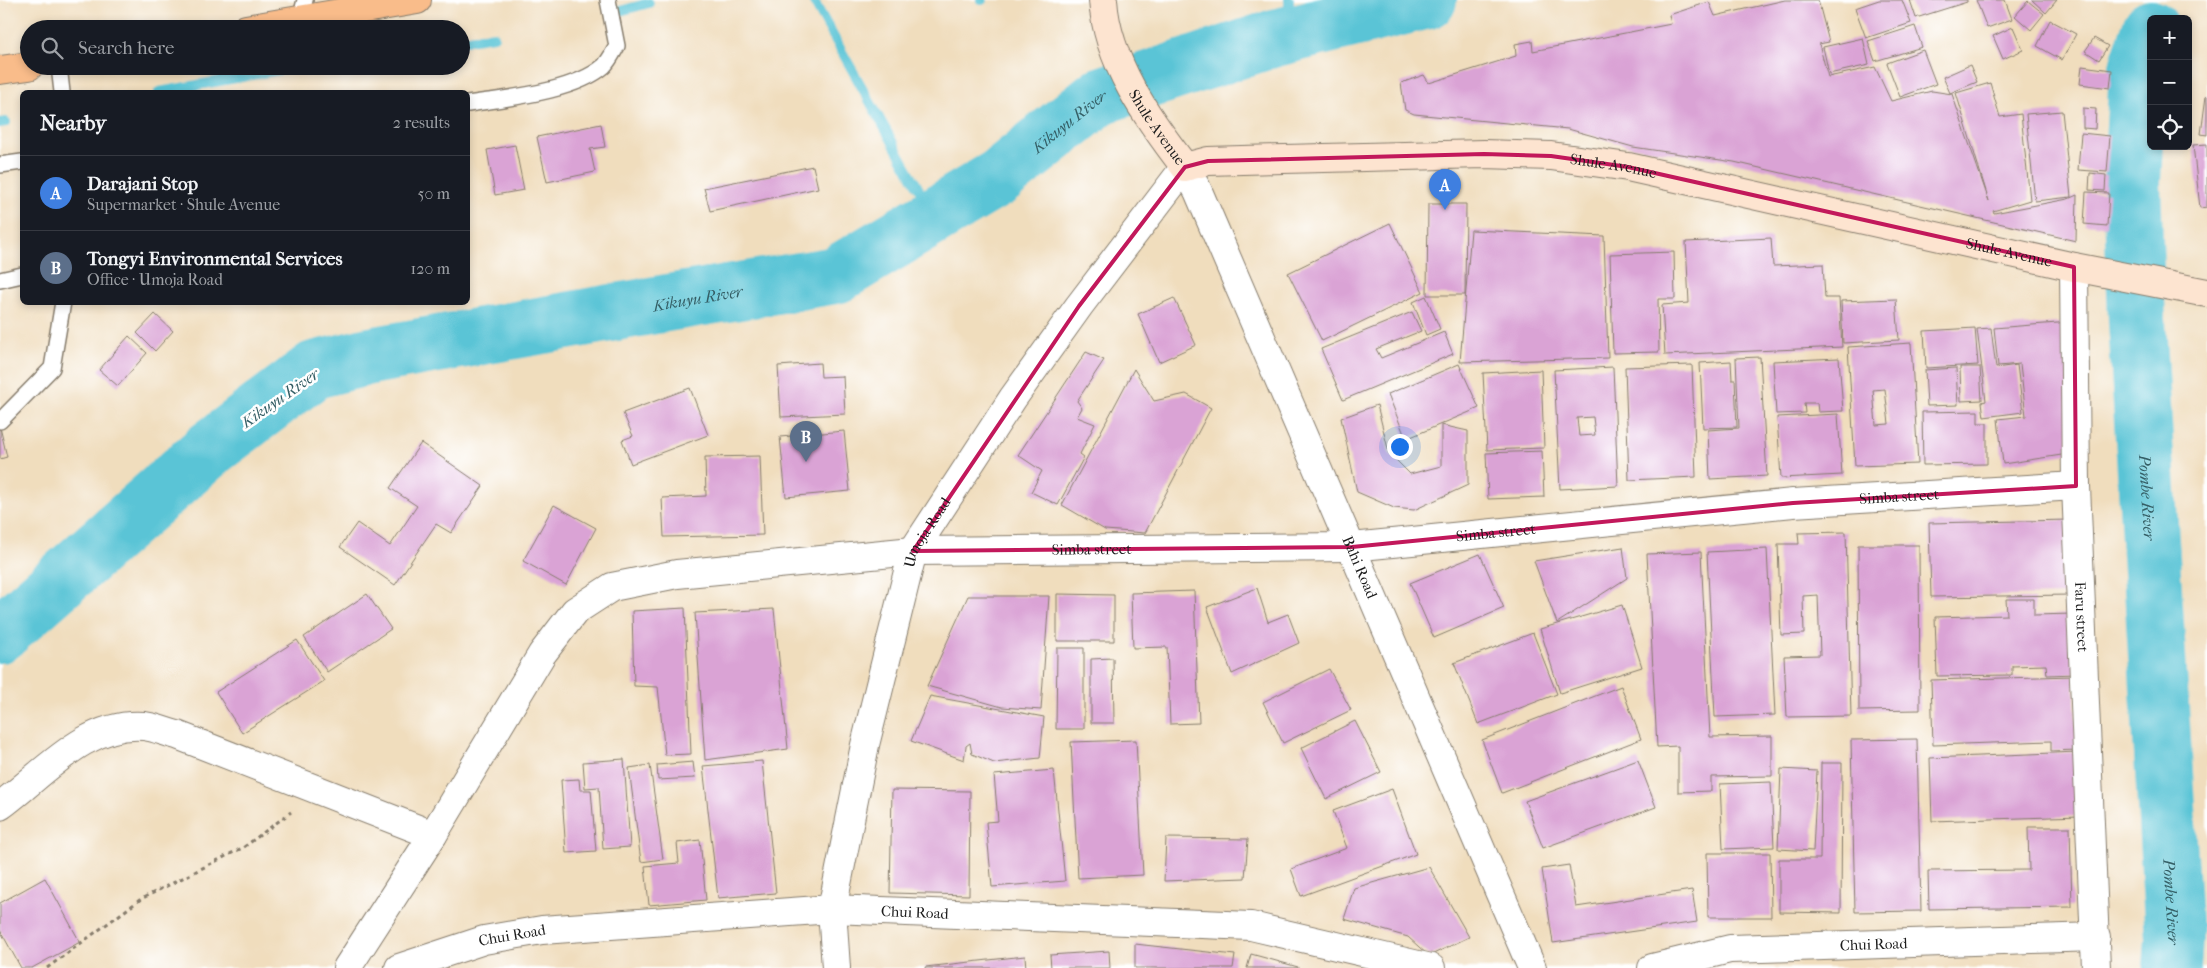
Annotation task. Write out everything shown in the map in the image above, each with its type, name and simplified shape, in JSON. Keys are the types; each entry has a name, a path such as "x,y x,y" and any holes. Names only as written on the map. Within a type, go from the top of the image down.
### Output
{"highway":[{"path":"273,20 302,10 417,0"},
{"path":"0,70 20,67"}],"main road":[{"name":"Shule Avenue","path":"1096,4 1115,56 1155,127 1185,167 1208,161 1234,160 1484,154 1551,156 1628,168 2074,267 2199,292"}],"street":[{"name":"Bahi Road","path":"1185,167 1198,190 1532,968"},
{"name":"Umoja Road","path":"836,968 832,909 865,745 913,551 1013,398 1079,306 1185,167"},
{"name":"Faru street","path":"2074,267 2076,486 2096,968"},
{"name":"Simba street","path":"347,968 433,835 542,654 575,611 612,587 677,574 913,551 1352,547 1793,503 2076,486"},
{"path":"0,806 69,751 92,736 119,728 144,726 177,736 433,835"},
{"name":"Chui Road","path":"399,968 484,940 542,930 832,909 1252,926 1431,968"},
{"name":"Chui Road","path":"1652,968 1730,949 2096,937"}],"lane":[{"path":"470,104 536,94 590,76 606,64 617,46 608,0"},
{"path":"60,75 62,90"},
{"path":"0,165 20,162"},
{"path":"0,280 20,275"},
{"path":"0,420 52,368 62,305"}],"path":[{"path":"47,968 141,899 244,847 320,791"}],"highlighted area":[{"path":"1484,154 1551,156 1628,167 2074,267 2076,486 1793,503 1352,547 913,551 1079,306 1185,167 1208,161"}],"building":[{"path":"1785,0 1818,0 1829,42 1819,44 1828,77 1875,67 1891,101 1932,91 1952,94 1989,201 1956,93 1990,83 2000,117 2021,114 2030,200 1993,211 1994,213 2068,199 2077,195 2076,241 1734,162 1633,147 1568,129 1414,114 1405,110 1401,83 1424,75 1429,83 1516,56 1515,44 1532,41 1533,51 1671,24 1669,15 1709,2 1715,16"},
{"path":"1879,0 1902,0 1911,23 1866,38 1855,8"},
{"path":"1910,0 1967,0 1967,2 1916,18"},
{"path":"1976,0 2005,0 2012,19 1987,28"},
{"path":"2032,0 2057,0 2046,13"},
{"path":"2028,1 2044,14 2031,30 2015,16"},
{"path":"2050,20 2076,34 2062,60 2037,46"},
{"path":"1915,26 1922,47 1875,61 1868,41"},
{"path":"2013,27 2023,50 2003,59 1993,36"},
{"path":"1863,38 1869,65 1829,74 1823,47"},
{"path":"2094,38 2108,46 2099,60 2085,51"},
{"path":"1923,50 1936,84 1900,97 1887,63"},
{"path":"1970,65 1977,82 1950,93 1943,77"},
{"path":"2082,66 2112,70 2110,88 2080,84"},
{"path":"2207,96 2207,135 2201,134"},
{"path":"2083,108 2096,109 2095,129 2083,128"},
{"path":"2062,111 2071,197 2035,201 2026,114"},
{"path":"601,124 605,147 590,149 595,172 547,182 537,137"},
{"path":"2081,133 2110,136 2107,172 2078,170"},
{"path":"2207,144 2207,207 2200,208 2193,145"},
{"path":"515,145 524,190 495,195 487,150"},
{"path":"813,166 818,188 710,211 704,188"},
{"path":"2090,173 2106,175 2105,191 2089,190"},
{"path":"2086,192 2109,193 2107,226 2084,224"},
{"path":"1428,204 1466,204 1465,295 1427,295"},
{"path":"1390,223 1423,292 1322,341 1288,273"},
{"path":"1471,230 1604,236 1608,358 1460,362"},
{"path":"1771,238 1773,266 1823,264 1825,298 1839,298 1842,347 1665,355 1662,305 1689,303 1686,242"},
{"path":"1674,252 1675,299 1658,299 1659,352 1613,353 1610,254"},
{"path":"1426,296 1440,329 1426,335 1413,302"},
{"path":"1174,298 1196,345 1159,362 1138,314"},
{"path":"1896,299 1899,340 1843,343 1841,301"},
{"path":"1412,312 1421,331 1376,349 1381,358 1444,332 1453,354 1343,400 1321,349"},
{"path":"155,314 173,331 155,351 137,333"},
{"path":"2070,322 2068,454 2003,464 1998,419 2026,416 2020,364 1998,366 1994,328"},
{"path":"1975,328 1978,365 1926,368 1924,331"},
{"path":"1991,328 1996,368 2017,365 2023,412 1984,417 1982,402 1986,401 1977,329"},
{"path":"129,336 147,353 118,386 99,370"},
{"path":"1911,343 1918,464 1855,466 1848,347","holes":["1885,389 1889,424 1876,425 1873,390"]},
{"path":"1086,352 1104,360 1077,401 1082,408 1077,417 1095,424 1080,454 1084,457 1058,505 1031,492 1042,471 1018,455"},
{"path":"1760,357 1767,476 1710,479 1708,430 1739,428 1736,358"},
{"path":"1839,358 1843,411 1818,412 1817,403 1804,403 1805,413 1776,414 1773,361"},
{"path":"1731,361 1732,380 1735,380 1737,427 1703,428 1700,363"},
{"path":"820,363 821,377 843,376 845,414 781,417 778,366"},
{"path":"1459,364 1479,408 1406,439 1388,394"},
{"path":"1692,365 1696,477 1629,480 1625,367"},
{"path":"1613,367 1618,486 1560,489 1554,370","holes":["1593,417 1595,435 1579,436 1577,418"]},
{"path":"1960,367 1980,367 1982,400 1961,401"},
{"path":"1956,368 1958,405 1927,406 1925,370"},
{"path":"1134,369 1154,401 1186,394 1211,408 1145,533 1105,530 1062,505"},
{"path":"1541,370 1544,448 1487,450 1483,373"},
{"path":"690,388 708,435 631,464 622,440 633,436 623,413"},
{"path":"1377,405 1389,453 1410,474 1441,466 1441,425 1468,431 1468,485 1414,510 1394,508 1357,492 1341,418"},
{"path":"1978,411 1978,423 1987,423 1987,464 1923,465 1922,412"},
{"path":"1838,414 1842,475 1781,478 1777,417"},
{"path":"0,427 7,457 0,459"},
{"path":"844,431 850,491 786,497 780,437"},
{"path":"421,443 483,486 451,533 436,524 395,585 340,547 357,523 390,546 417,506 390,488"},
{"path":"1542,451 1544,497 1488,499 1486,453"},
{"path":"760,456 763,535 664,537 662,498 706,496 705,457"},
{"path":"554,505 596,528 566,585 523,561"},
{"path":"2069,520 2071,595 1931,597 1929,523"},
{"path":"1846,532 1851,716 1787,717 1784,656 1820,655 1818,595 1803,596 1804,634 1781,635 1778,544 1799,544 1798,533"},
{"path":"1858,545 1919,545 1920,710 1859,711"},
{"path":"1623,547 1627,578 1557,623 1534,561"},
{"path":"1767,549 1775,715 1715,717 1707,552"},
{"path":"1701,552 1710,737 1772,736 1772,776 1711,777 1711,791 1678,792 1678,746 1657,747 1647,554"},
{"path":"1480,554 1504,608 1434,638 1410,583"},
{"path":"1257,588 1268,622 1288,614 1299,643 1232,674 1207,607"},
{"path":"1194,591 1199,723 1170,724 1167,647 1133,648 1131,593"},
{"path":"367,594 391,629 327,672 304,637"},
{"path":"1057,594 1114,595 1114,641 1057,641"},
{"path":"968,596 1049,596 1041,710 1002,707 927,686"},
{"path":"2006,599 2034,599 2034,615 2073,614 2075,674 2047,675 2046,665 2012,666 2012,675 1937,676 1935,617 2007,615"},
{"path":"1622,605 1642,667 1560,693 1540,629"},
{"path":"685,608 691,754 665,755 658,687 634,686 632,611"},
{"path":"774,609 788,749 705,760 695,613"},
{"path":"1533,633 1557,694 1478,724 1454,663"},
{"path":"297,640 324,681 242,733 216,692"},
{"path":"1057,648 1084,648 1084,729 1056,729"},
{"path":"1113,658 1114,723 1091,723 1091,659"},
{"path":"1329,669 1351,710 1283,743 1263,702"},
{"path":"2074,676 2077,750 2051,751 2051,741 1933,745 1931,680"},
{"path":"1621,686 1641,739 1502,793 1482,740"},
{"path":"930,696 1044,717 1040,758 994,763 972,754 970,743 966,746 964,760 911,741"},
{"path":"1355,721 1381,772 1326,799 1301,748"},
{"path":"1917,739 1921,911 1855,912 1851,740"},
{"path":"1136,740 1143,875 1078,878 1071,742"},
{"path":"2078,752 2080,816 1932,821 1930,758"},
{"path":"624,759 630,847 603,849 599,787 585,788 583,762"},
{"path":"1638,760 1656,807 1543,848 1525,801"},
{"path":"762,761 776,893 718,898 703,766"},
{"path":"693,762 695,778 658,780 657,765"},
{"path":"1821,763 1842,763 1841,913 1779,912 1779,859 1820,859"},
{"path":"650,765 663,859 641,862 629,768"},
{"path":"1781,769 1817,771 1813,851 1778,849"},
{"path":"1054,770 1065,881 992,887 986,822 998,821 994,775"},
{"path":"579,779 580,790 591,790 596,851 566,853 561,780"},
{"path":"1771,782 1774,847 1723,849 1720,784"},
{"path":"1392,789 1416,854 1301,896 1291,869 1347,848 1333,811"},
{"path":"892,790 970,791 969,895 890,893"},
{"path":"2028,827 2070,827 2072,907 1929,909 1928,871 2029,870"},
{"path":"1166,838 1248,839 1245,878 1164,881"},
{"path":"700,840 706,900 649,905 645,866 679,863 677,843"},
{"path":"1707,853 1770,853 1771,917 1708,917"},
{"path":"1569,865 1576,907 1692,890 1697,922 1553,943 1542,869"},
{"path":"1429,867 1469,937 1429,956 1408,937 1344,919 1354,888"},
{"path":"45,878 80,942 32,968 21,968 0,930 0,903"},
{"path":"1135,944 1235,955 1233,968 1135,968"},
{"path":"1109,951 1110,968 1051,968 1050,955"},
{"path":"1251,954 1298,967 1298,968 1247,968"},
{"path":"1025,956 1026,968 925,968 925,967"}],"waterway":[{"path":"813,0 934,216"},
{"path":"1289,0 1289,34"},
{"name":"Kikuyu River","path":"0,634 211,448 314,370 370,356 836,275 998,178 1100,96 1275,38 1428,0"},
{"path":"620,11 649,3"},
{"path":"470,40 494,36"},
{"name":"Pombe River","path":"2147,41 2138,68 2132,182 2137,322 2174,939 2172,968"},
{"path":"170,90 252,75"},
{"path":"0,123 6,122"}],"place":[{"name":"Darajani Stop","path":"1445,210"},
{"name":"Tongyi Environmental Services","path":"806,462"}]}
